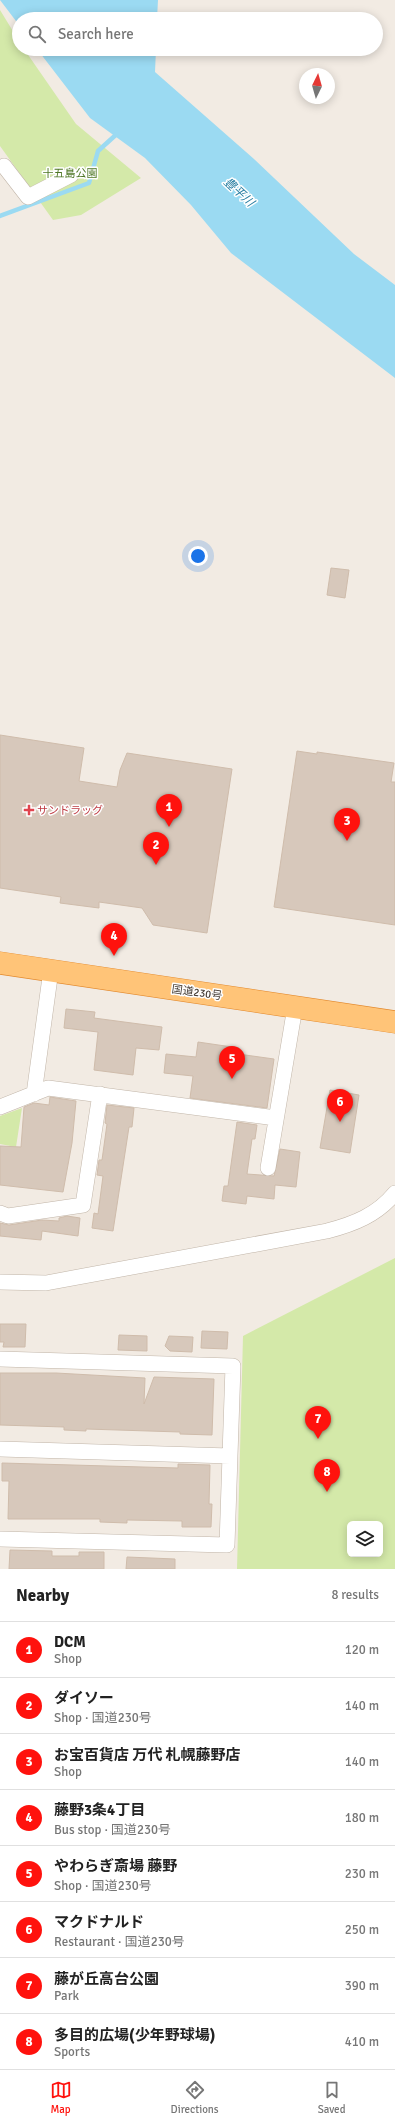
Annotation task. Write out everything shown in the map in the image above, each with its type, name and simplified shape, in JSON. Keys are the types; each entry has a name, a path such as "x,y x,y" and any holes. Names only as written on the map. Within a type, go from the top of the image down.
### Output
{"highway":[{"name":"国道230号","path":"0,963 395,1022"}],"street":[{"path":"1,164 28,197 71,175"},
{"path":"34,1094 51,970"},
{"path":"268,1168 295,1007"},
{"path":"0,1107 48,1088 276,1118"},
{"path":"0,1213 8,1216 83,1205 100,1094"},
{"path":"0,1282 46,1283 327,1231 351,1225 371,1215 386,1205 395,1193"},
{"path":"0,1359 233,1366 227,1545 0,1539"},
{"path":"0,1449 230,1456"}],"green space":[{"name":"十五島公園","path":"0,10 12,30 12,56 29,56 76,124 141,178 81,215 53,220 0,146"},
{"path":"22,1108 16,1147 0,1144 0,1116"},
{"path":"395,1258 395,1569 237,1569 243,1336"}],"water":[{"path":"0,0 158,0 157,12 12,12 12,16"},
{"name":"豊平川","path":"42,56 156,56 155,72 254,159 354,254 395,285 395,378 231,253 191,205 145,158 90,118"}],"building":[{"path":"331,568 349,570 345,598 327,595"},
{"path":"0,735 84,748 79,781 117,787 120,770 127,753 232,769 207,933 153,925 142,908 99,902 99,908 60,903 61,897 0,888"},
{"path":"297,751 317,754 317,752 394,763 391,782 395,782 395,925 274,907"},
{"path":"66,1009 95,1012 94,1018 162,1027 159,1050 136,1048 133,1075 94,1070 98,1032 64,1028"},
{"path":"198,1042 239,1048 238,1054 274,1059 267,1108 190,1098 193,1076 164,1073 166,1054 196,1057"},
{"path":"330,1090 359,1095 350,1153 320,1148"},
{"path":"50,1097 76,1101 72,1143 63,1192 0,1185 0,1146 21,1147 24,1107 34,1103 49,1105"},
{"path":"107,1105 134,1108 132,1127 129,1127 113,1231 92,1228 94,1213 98,1214 103,1176 97,1175 99,1160 102,1160 107,1124 105,1123"},
{"path":"237,1122 257,1125 255,1139 252,1139 247,1174 274,1176 280,1149 300,1152 296,1187 275,1185 274,1199 247,1196 246,1204 222,1201 224,1186 228,1186"},
{"path":"67,1216 80,1218 78,1236 42,1231 41,1240 0,1236 0,1223 9,1225 42,1220 59,1221 59,1218"},
{"path":"0,1324 26,1324 25,1347 3,1347 4,1342 0,1342"},
{"path":"202,1331 228,1332 227,1349 201,1348"},
{"path":"119,1335 147,1336 147,1351 118,1350"},
{"path":"169,1336 193,1337 192,1352 170,1351 165,1346"},
{"path":"0,1373 56,1373 145,1378 144,1404 154,1377 214,1379 212,1435 180,1434 180,1432 86,1429 86,1431 64,1430 64,1427 0,1425"},
{"path":"2,1463 178,1468 178,1464 210,1465 209,1504 212,1504 211,1527 182,1527 182,1521 127,1520 127,1523 100,1522 100,1519 8,1519 9,1481 2,1481"},
{"path":"10,1550 52,1551 52,1556 79,1556 79,1552 104,1552 104,1569 9,1569"},
{"path":"127,1557 175,1559 175,1569 126,1569"}],"waterway":[{"path":"0,216 89,183 98,151 119,132"}],"place":[{"name":"サンドラッグ","path":"29,810"},
{"name":"DCM","path":"169,827"},
{"name":"お宝百貨店 万代 札幌藤野店","path":"347,841"},
{"name":"ダイソー","path":"156,865"},
{"name":"藤野3条4丁目","path":"114,956"},
{"name":"やわらぎ斎場 藤野","path":"232,1079"},
{"name":"マクドナルド","path":"340,1122"},
{"name":"藤が丘高台公園","path":"318,1439"},
{"name":"多目的広場(少年野球場)","path":"327,1492"}]}
